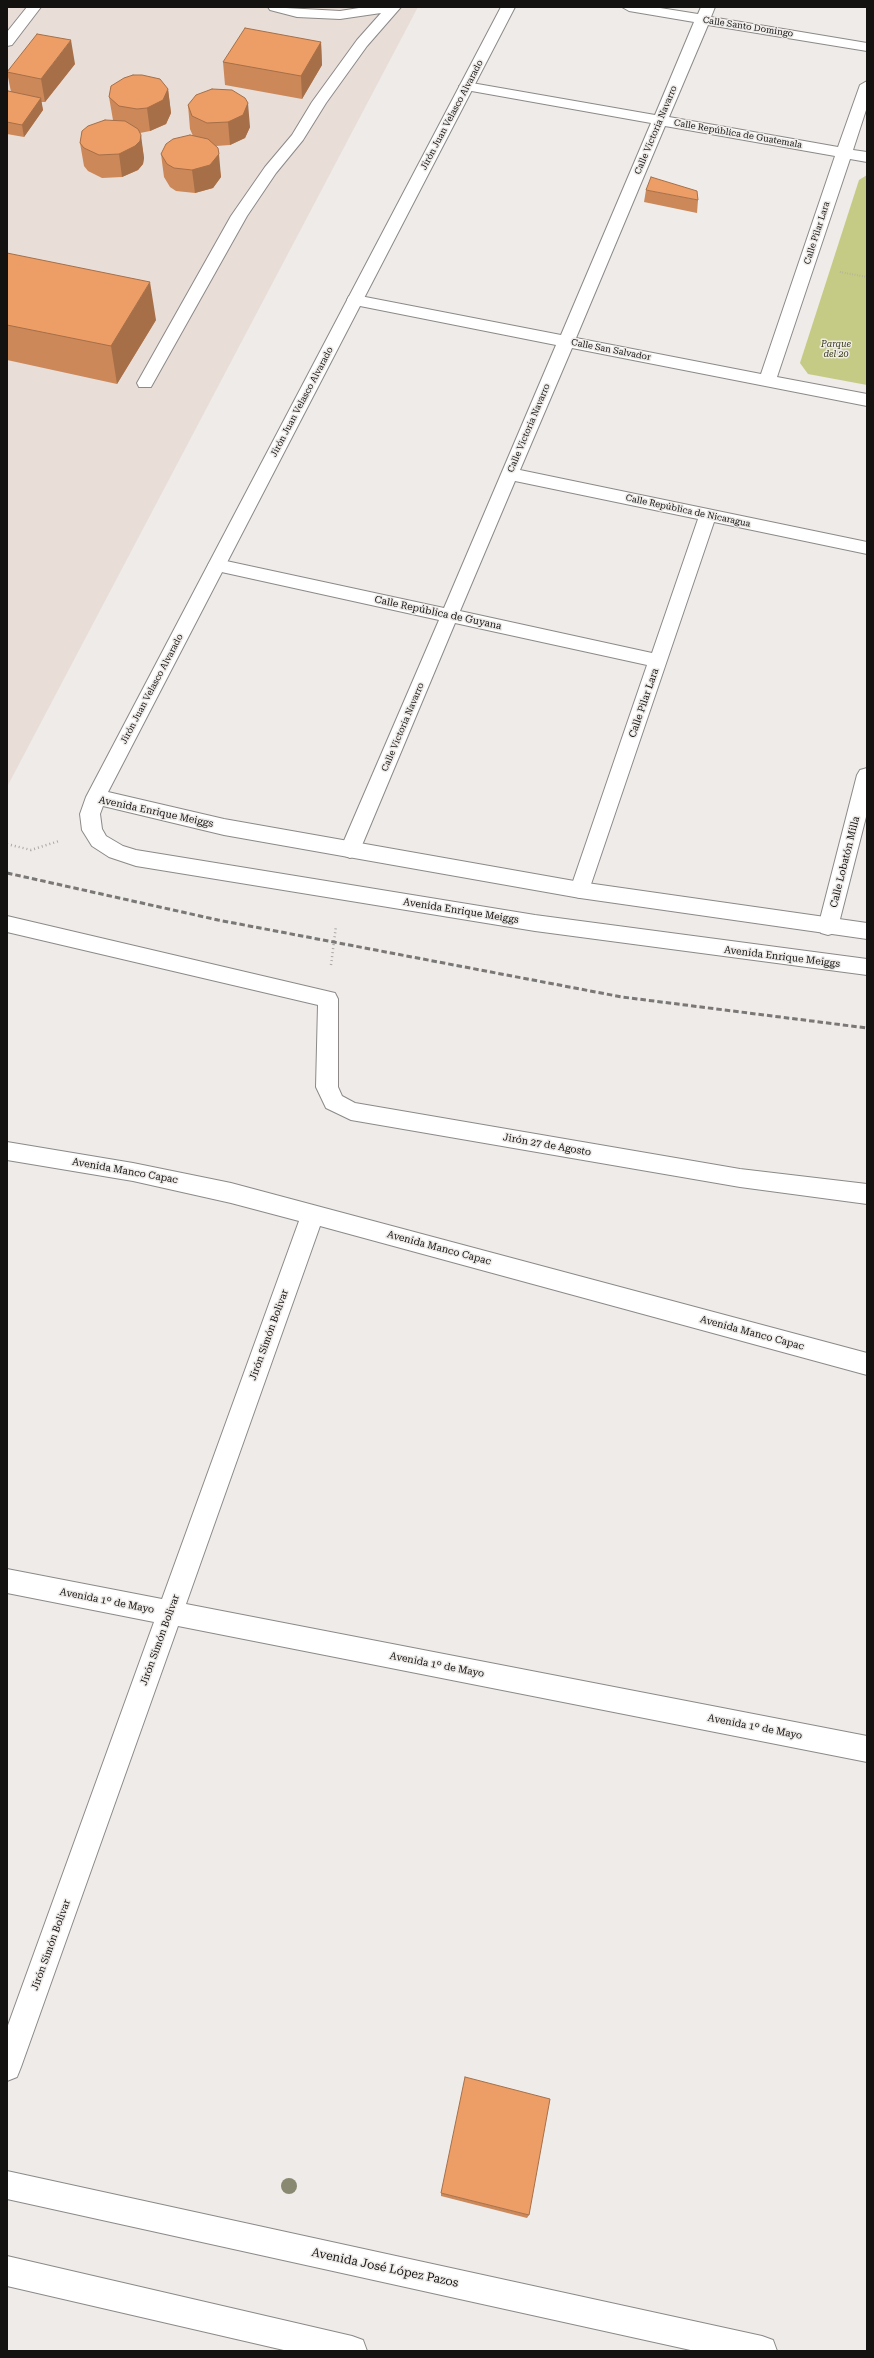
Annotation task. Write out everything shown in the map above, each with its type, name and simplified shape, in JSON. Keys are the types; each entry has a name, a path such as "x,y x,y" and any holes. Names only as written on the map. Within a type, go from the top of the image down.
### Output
{"street":[{"path":"7,42 34,7"},
{"path":"275,7 297,13 340,15 394,8"},
{"name":"Jirón Juan Velasco Alvarado","path":"96,797 508,7"},
{"name":"Calle Santo Domingo","path":"629,7 705,13 867,47"},
{"path":"145,383 240,216 270,170 298,137 320,102 362,43 394,8"},
{"name":"Calle Victoria Navarro","path":"350,850 705,13"},
{"name":"Calle Pilar Lara","path":"767,381 867,85"},
{"name":"Calle República de Guatemala","path":"466,86 867,157"},
{"name":"Calle San Salvador","path":"355,300 867,400"},
{"name":"Calle República de Nicaragua","path":"510,474 867,548"},
{"name":"Calle Pilar Lara","path":"580,890 708,515"},
{"name":"Calle República de Guyana","path":"217,565 658,661"},
{"name":"Calle Lobatón Milla","path":"828,926 867,775"},
{"name":"Avenida Enrique Meiggs","path":"867,931 580,890 224,827 96,797 90,814 92,830 99,841 116,852 136,858 346,893 727,950 867,967"},
{"path":"7,924 328,999"},
{"name":"Jirón 27 de Agosto","path":"328,999 327,1087 334,1102 351,1111 740,1178 867,1194"},
{"name":"Avenida Manco Capac","path":"7,1151 133,1172 231,1193 867,1364"},
{"name":"Jirón Simón Bolivar","path":"7,2067 313,1214"},
{"name":"Avenida 1º de Mayo","path":"7,1581 867,1749"},
{"name":"Avenida José López Pazos","path":"7,2185 762,2351"},
{"path":"7,2271 352,2351"}],"path":[{"path":"7,844 31,850 92,830"},
{"path":"328,999 334,941 346,893"}],"shaded area":[{"path":"7,7 418,7 7,787"}],"green space":[{"name":"Parque del 20","path":"867,175 867,385 808,374 800,363 859,180"}],"building":[{"path":"245,28 321,42 301,76 223,62"},
{"path":"37,34 71,40 41,79 7,72"},
{"path":"133,75 142,75 160,79 168,89 163,100 147,108 137,109 119,106 109,97 111,86 124,78"},
{"path":"212,89 232,90 245,98 248,103 243,115 228,122 207,123 192,116 188,105 196,95"},
{"path":"8,91 41,98 22,125 7,122"},
{"path":"105,120 125,121 138,129 141,135 140,141 135,146 119,154 99,155 84,148 80,143 82,131 88,126"},
{"path":"190,135 208,139 218,148 219,154 210,165 192,170 174,168 167,164 161,154 166,144 173,139"},
{"path":"651,177 697,191 698,200 646,190"},
{"path":"7,253 150,282 111,346 7,325"},
{"path":"465,2077 550,2099 529,2215 441,2193"}],"railway":[{"path":"7,873 218,920 622,997 867,1028"}]}
